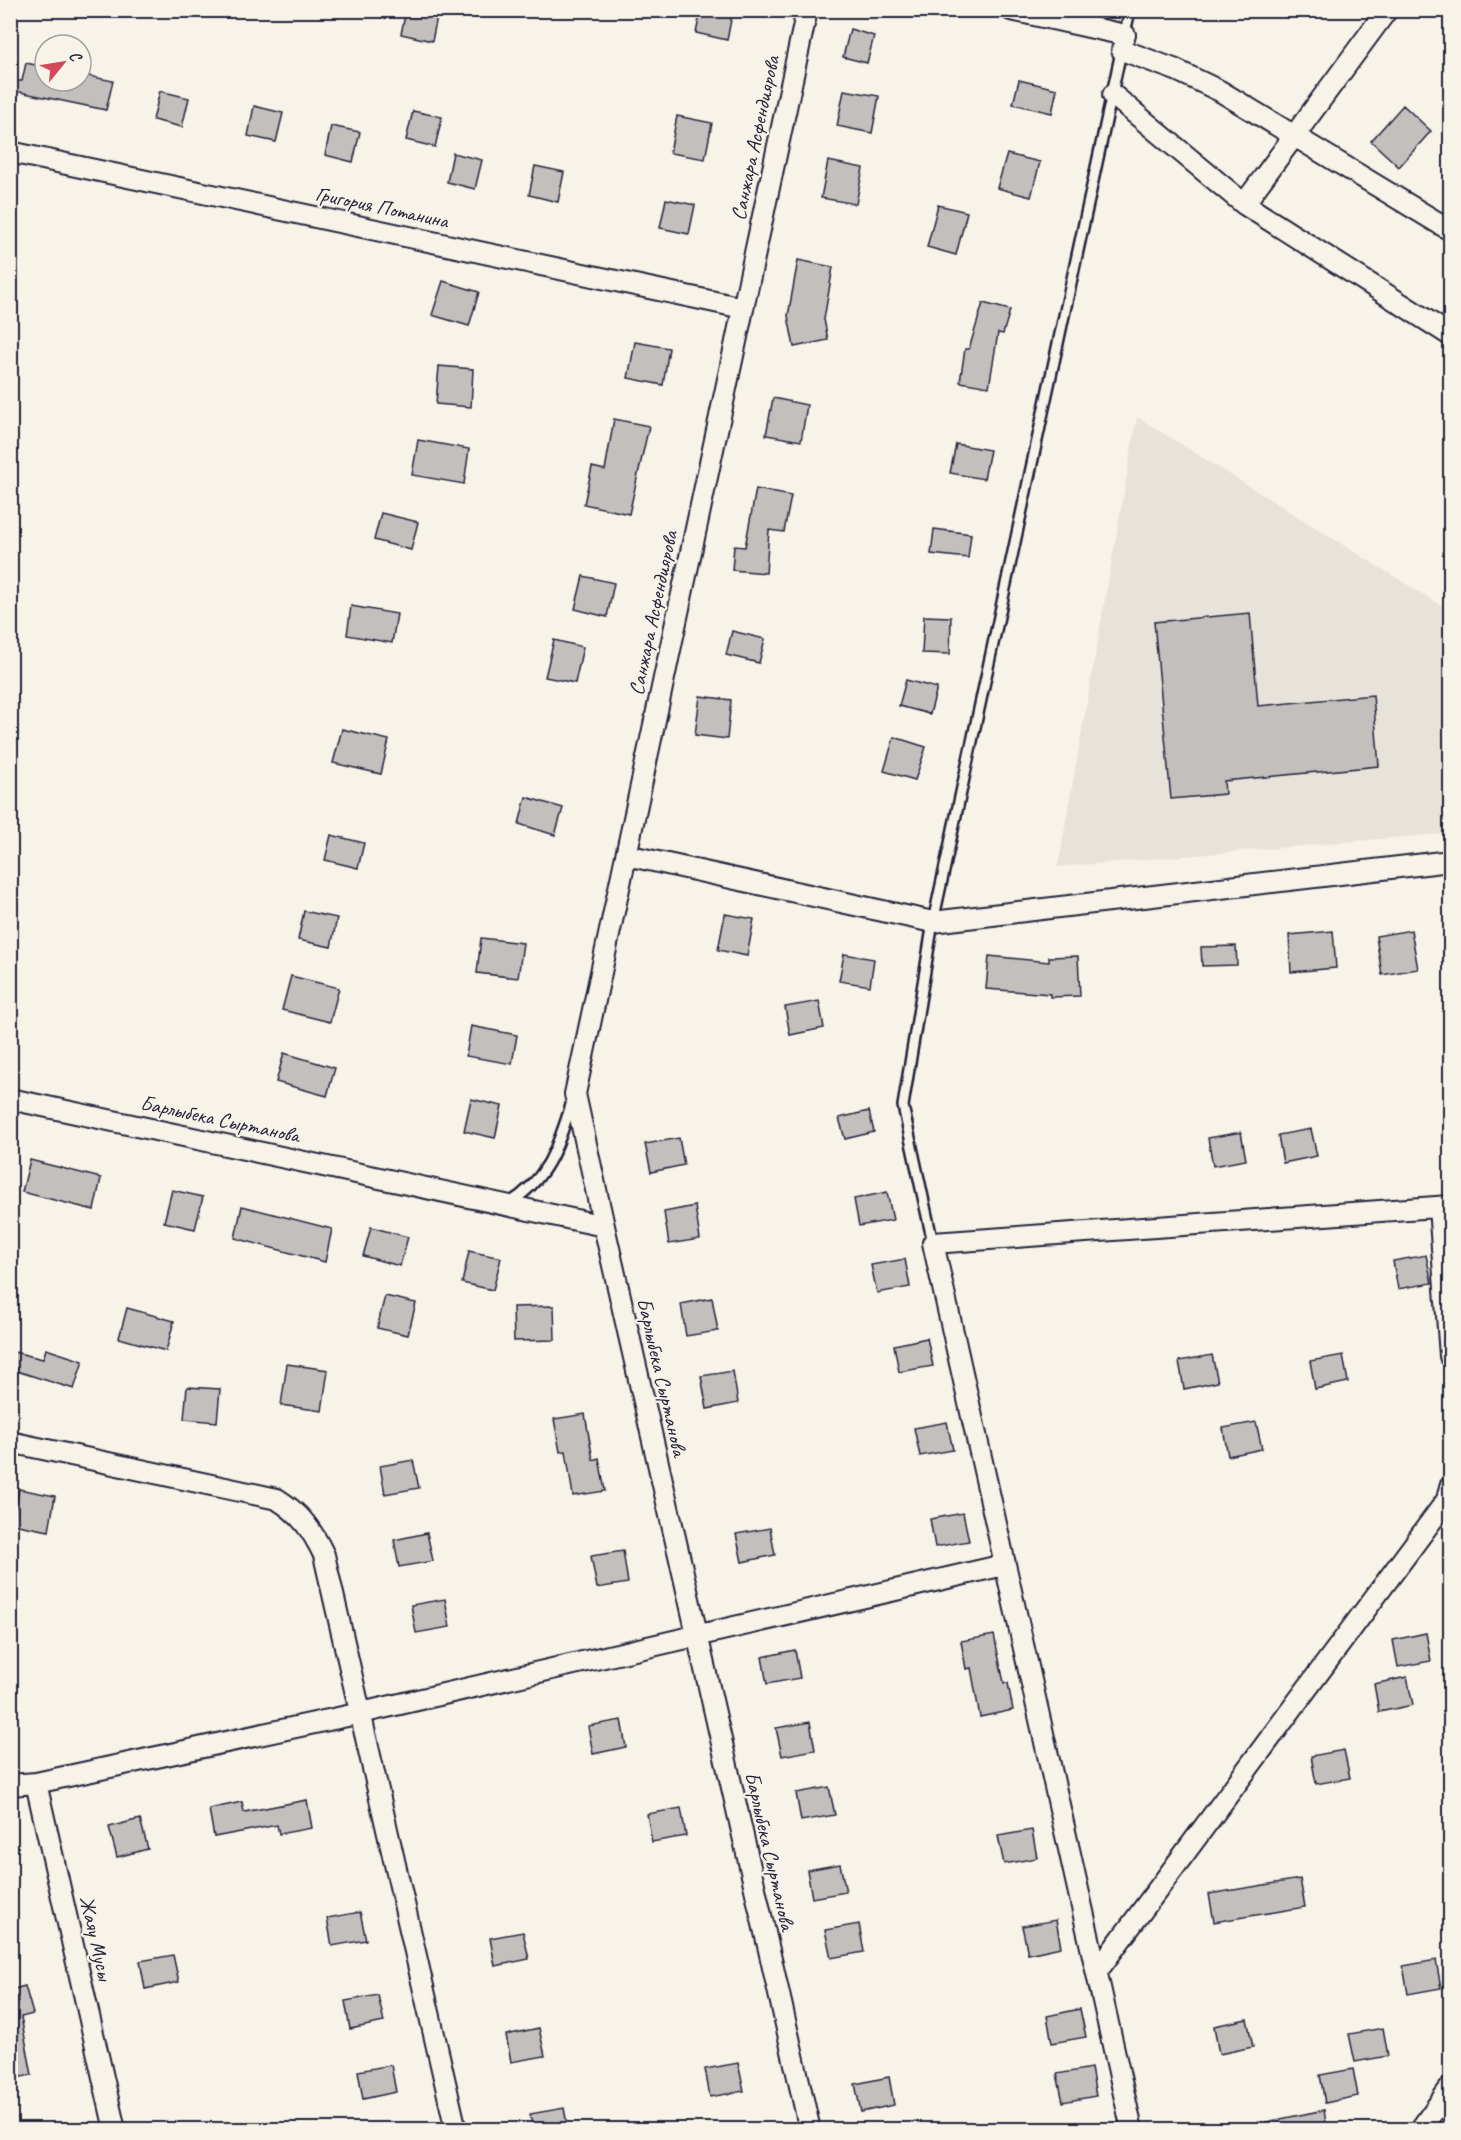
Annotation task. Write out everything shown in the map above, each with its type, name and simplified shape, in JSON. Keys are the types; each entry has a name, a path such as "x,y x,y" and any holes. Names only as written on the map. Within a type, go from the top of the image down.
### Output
{"street":[{"name":"Санжара Асфендиярова","path":"604,1226 575,1094 807,10"},
{"path":"1011,10 1124,42 1211,87 1295,135 1450,230"},
{"path":"1244,204 1387,10"},
{"path":"1113,95 1244,204 1450,335"},
{"name":"Григория Потанина","path":"10,152 743,308"},
{"path":"626,855 933,922 1450,861"},
{"name":"Барлыбека Сыртанова","path":"10,1099 604,1226 810,2130"},
{"path":"1132,2130 1098,1970 1004,1565 933,1243 1445,1207 1450,1356"},
{"path":"10,1442 277,1499 296,1510 311,1528 324,1555 456,2130"},
{"path":"1098,1970 1447,1500 1450,1487"},
{"path":"10,1785 36,1783 361,1713 1004,1565"},
{"name":"Жаяу Мусы","path":"36,1783 115,2130"},
{"path":"1420,2130 1450,2088"}],"lane":[{"path":"933,1243 903,1106 933,922 1130,10"},
{"path":"507,1205 526,1193 545,1170 556,1151 575,1094"}],"shaded area":[{"path":"1137,417 1450,611 1450,833 1058,867"}],"building":[{"path":"406,10 438,12 432,41 401,34"},
{"path":"701,10 733,10 727,40 696,33"},
{"path":"850,29 874,36 867,63 843,57"},
{"path":"26,63 33,64 33,93 93,93 93,77 113,81 106,110 10,90 10,81 22,81"},
{"path":"1019,80 1057,89 1052,113 1013,104"},
{"path":"844,90 879,96 872,133 837,126"},
{"path":"160,91 189,98 182,127 153,120"},
{"path":"1403,105 1431,131 1399,167 1371,141"},
{"path":"254,106 283,113 276,142 248,136"},
{"path":"413,111 442,117 435,147 406,140"},
{"path":"677,116 712,123 705,159 670,153"},
{"path":"331,126 360,132 353,162 325,155"},
{"path":"453,153 482,160 475,189 447,182"},
{"path":"1007,154 1040,162 1031,197 997,188"},
{"path":"828,161 863,168 856,204 821,198"},
{"path":"535,166 564,172 558,202 529,195"},
{"path":"666,199 695,205 689,234 660,228"},
{"path":"938,205 967,212 956,255 927,247"},
{"path":"798,260 833,267 824,319 828,340 794,347 788,316"},
{"path":"443,281 479,292 469,326 432,315"},
{"path":"983,303 1010,310 1003,334 998,333 989,387 960,382 965,349 969,349"},
{"path":"635,342 669,348 663,385 628,378"},
{"path":"439,366 473,369 471,407 436,404"},
{"path":"773,398 807,405 801,441 766,435"},
{"path":"614,419 649,426 629,514 584,504 592,467 605,470"},
{"path":"418,440 469,449 464,484 412,475"},
{"path":"956,444 990,450 984,479 950,473"},
{"path":"756,489 791,496 784,532 769,530 766,573 732,570 734,546 745,547"},
{"path":"381,513 418,522 411,550 374,540"},
{"path":"934,529 971,534 968,558 931,554"},
{"path":"583,576 614,583 607,617 575,609"},
{"path":"351,606 397,614 392,643 347,635"},
{"path":"1250,613 1258,706 1373,695 1379,766 1224,781 1225,794 1171,799 1154,622"},
{"path":"924,616 951,617 950,654 922,653"},
{"path":"732,631 765,639 759,663 726,655"},
{"path":"554,640 583,647 575,683 545,677"},
{"path":"906,680 937,688 930,714 899,706"},
{"path":"700,696 731,700 727,739 695,735"},
{"path":"342,729 389,740 381,774 333,763"},
{"path":"894,737 926,747 915,780 884,771"},
{"path":"526,797 563,808 555,835 519,824"},
{"path":"331,835 364,843 358,868 325,860"},
{"path":"304,911 337,918 331,947 298,940"},
{"path":"725,914 754,919 747,956 718,950"},
{"path":"1411,930 1418,969 1382,975 1376,936"},
{"path":"1333,931 1336,968 1291,972 1289,935"},
{"path":"481,938 523,943 518,978 477,973"},
{"path":"1236,946 1237,965 1202,966 1201,947"},
{"path":"844,954 874,959 870,986 839,981"},
{"path":"989,956 1049,962 1049,957 1078,956 1080,996 1050,997 1050,994 986,989"},
{"path":"291,976 339,988 330,1022 282,1010"},
{"path":"819,1001 824,1028 790,1035 785,1007"},
{"path":"471,1026 517,1035 512,1064 466,1056"},
{"path":"284,1053 335,1068 327,1096 276,1082"},
{"path":"471,1099 502,1106 495,1138 464,1131"},
{"path":"869,1111 874,1132 845,1139 839,1118"},
{"path":"1311,1129 1317,1156 1283,1163 1278,1135"},
{"path":"1241,1132 1246,1160 1213,1166 1208,1138"},
{"path":"679,1138 684,1165 651,1172 645,1144"},
{"path":"30,1160 101,1178 94,1210 22,1192"},
{"path":"172,1190 203,1197 195,1229 164,1222"},
{"path":"887,1192 893,1220 859,1226 854,1199"},
{"path":"242,1206 332,1229 325,1262 235,1238"},
{"path":"695,1206 700,1239 669,1244 664,1212"},
{"path":"371,1227 408,1237 400,1266 363,1256"},
{"path":"469,1251 501,1258 493,1290 462,1283"},
{"path":"1426,1255 1432,1283 1398,1289 1393,1261"},
{"path":"905,1259 910,1287 877,1293 871,1265"},
{"path":"385,1296 416,1303 408,1335 377,1328"},
{"path":"712,1298 718,1331 686,1336 681,1304"},
{"path":"554,1306 555,1340 514,1341 513,1307"},
{"path":"127,1308 174,1321 166,1351 119,1338"},
{"path":"927,1338 933,1366 899,1372 894,1345"},
{"path":"46,1349 83,1361 74,1389 10,1369 10,1351 43,1359"},
{"path":"1212,1355 1218,1382 1184,1389 1179,1361"},
{"path":"1343,1355 1348,1382 1315,1389 1310,1361"},
{"path":"287,1364 328,1370 322,1411 281,1405"},
{"path":"733,1371 738,1403 707,1409 701,1376"},
{"path":"187,1387 220,1389 217,1422 184,1419"},
{"path":"585,1414 593,1460 599,1458 605,1491 573,1496 566,1451 560,1452 554,1419"},
{"path":"947,1422 953,1450 920,1456 914,1428"},
{"path":"1256,1422 1262,1449 1228,1456 1223,1428"},
{"path":"413,1460 419,1488 385,1494 380,1466"},
{"path":"19,1489 55,1496 49,1531 12,1524"},
{"path":"963,1513 969,1541 935,1547 930,1519"},
{"path":"770,1528 775,1555 742,1562 736,1534"},
{"path":"427,1533 433,1561 399,1567 394,1540"},
{"path":"623,1551 628,1583 597,1588 591,1556"},
{"path":"445,1599 450,1627 416,1633 411,1605"},
{"path":"1426,1633 1431,1661 1398,1667 1393,1640"},
{"path":"994,1635 1004,1683 1008,1683 1013,1710 980,1717 971,1668 966,1669 961,1641"},
{"path":"795,1650 800,1678 767,1684 762,1657"},
{"path":"1407,1677 1413,1705 1379,1712 1374,1684"},
{"path":"621,1720 626,1747 593,1754 588,1726"},
{"path":"810,1722 815,1750 782,1756 776,1728"},
{"path":"1344,1750 1350,1778 1316,1784 1311,1756"},
{"path":"829,1787 835,1815 801,1821 796,1793"},
{"path":"307,1800 312,1828 279,1834 277,1825 214,1837 209,1809 242,1802 244,1812"},
{"path":"681,1808 686,1836 652,1842 647,1814"},
{"path":"140,1819 148,1849 117,1857 109,1827"},
{"path":"1032,1830 1037,1858 1004,1864 998,1836"},
{"path":"840,1864 846,1892 812,1898 807,1870"},
{"path":"1300,1879 1305,1907 1214,1922 1209,1894"},
{"path":"360,1912 366,1940 332,1946 327,1918"},
{"path":"1056,1920 1061,1947 1028,1954 1022,1926"},
{"path":"859,1924 864,1952 831,1958 825,1930"},
{"path":"523,1932 529,1959 495,1966 490,1938"},
{"path":"173,1955 179,1982 145,1989 140,1961"},
{"path":"1436,1960 1441,1988 1408,1994 1403,1966"},
{"path":"25,1986 33,2014 21,2017 32,2075 10,2079 10,1990"},
{"path":"378,1995 384,2022 350,2029 345,2001"},
{"path":"1080,2009 1086,2037 1052,2043 1047,2016"},
{"path":"1247,2019 1253,2047 1219,2054 1214,2026"},
{"path":"539,2028 545,2056 511,2062 506,2035"},
{"path":"1383,2028 1388,2056 1355,2062 1349,2034"},
{"path":"738,2063 744,2091 710,2097 705,2069"},
{"path":"391,2065 396,2092 363,2099 358,2071"},
{"path":"1091,2068 1096,2096 1063,2102 1057,2074"},
{"path":"1353,2069 1358,2096 1325,2103 1320,2075"},
{"path":"889,2077 894,2105 861,2112 855,2084"},
{"path":"564,2108 568,2130 533,2130 530,2114"},
{"path":"1324,2110 1327,2130 1266,2130 1266,2122"}]}
